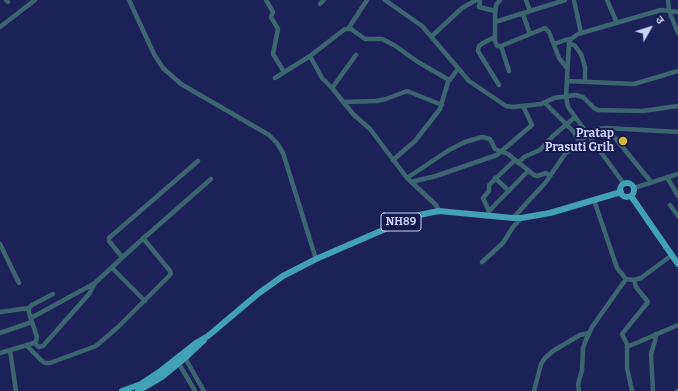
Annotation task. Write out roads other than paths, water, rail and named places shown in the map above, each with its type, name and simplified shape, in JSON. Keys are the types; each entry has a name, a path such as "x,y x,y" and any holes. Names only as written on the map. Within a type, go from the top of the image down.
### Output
{"main road":[{"path":"624,184 631,185 634,188 634,192 631,196 625,196 621,192 621,188 624,184"},
{"name":"NH89","path":"122,391 148,381 196,343 208,336 274,282 316,259 404,221 428,212 439,211 488,213 512,218 521,218 550,213 621,192"},
{"path":"631,196 678,264"},
{"name":"NH89","path":"138,391 153,383 179,364 208,336"}],"street":[{"path":"0,27 29,2 35,0"},
{"path":"129,0 154,54 163,68 181,84 269,136 277,144 283,153 316,259"},
{"path":"266,0 273,12 271,17 278,29 273,54 284,72"},
{"path":"320,4 324,0"},
{"path":"348,29 366,0"},
{"path":"385,0 416,20 432,36 469,81 502,104 510,107 546,103 554,98 566,96 580,96 598,110 642,111 678,106"},
{"path":"432,36 462,8 476,0"},
{"path":"480,0 479,8 495,11"},
{"path":"500,0 496,5 495,11 495,44 497,46 501,46 545,28 549,32 559,58 567,68"},
{"path":"526,0 530,11"},
{"path":"495,22 523,14 548,3 565,0"},
{"path":"574,0 581,33"},
{"path":"607,0 617,23"},
{"path":"668,0 669,11 678,33"},
{"path":"624,184 568,107 566,96 570,41 574,36 581,33 662,10 678,12"},
{"path":"523,14 530,34"},
{"path":"275,78 310,56 342,30 348,29 366,38 382,39 394,45 418,62 449,80"},
{"path":"495,37 479,46 478,50 499,85"},
{"path":"554,44 565,40 570,41 575,46 581,54 585,67 585,82"},
{"path":"501,46 509,71"},
{"path":"332,88 356,55"},
{"path":"310,56 319,74 353,114 366,124 409,180 436,205 439,211"},
{"path":"393,160 415,141 442,105 449,80 458,69"},
{"path":"567,82 634,84 678,71"},
{"path":"343,102 376,101 407,91 442,105"},
{"path":"546,103 567,124 580,142"},
{"path":"409,180 436,176 494,157 532,125 523,106"},
{"path":"528,171 488,213 483,198 489,191 490,183 516,161 540,150 575,117"},
{"path":"607,128 650,182"},
{"path":"512,218 550,176 562,158 596,129 607,128 678,132"},
{"path":"409,180 442,154 476,138 490,139 495,149 508,154 528,171 537,176 546,173 550,176"},
{"path":"122,257 108,241 109,238 198,161"},
{"path":"634,188 678,174"},
{"path":"667,177 678,196"},
{"path":"496,178 508,191"},
{"path":"0,333 32,320 95,282 143,238 212,179"},
{"path":"594,200 617,268 626,279 634,280 641,278 672,255"},
{"path":"670,205 678,216"},
{"path":"482,262 503,243 512,227 521,218"},
{"path":"26,345 47,364 84,351 100,343 118,327 170,275 171,272 143,238"},
{"path":"0,244 19,283"},
{"path":"112,268 144,300"},
{"path":"579,391 578,384 582,370 583,348 589,333 626,279"},
{"path":"632,391 627,368 627,347 622,334 648,302 636,287 634,280"},
{"path":"34,343 39,347 43,346 89,294 95,282"},
{"path":"0,312 29,308 53,294"},
{"path":"0,352 34,343 36,341 37,337 29,308"},
{"path":"627,347 678,325"},
{"path":"534,391 541,364 545,358 553,351 580,335 589,333"},
{"path":"653,391 651,354 656,334"},
{"path":"10,350 16,391"},
{"path":"185,358 204,391"},
{"path":"179,364 195,391"}],"place":[{"name":"Pratap Prasuti Grih","path":"623,141"}]}
